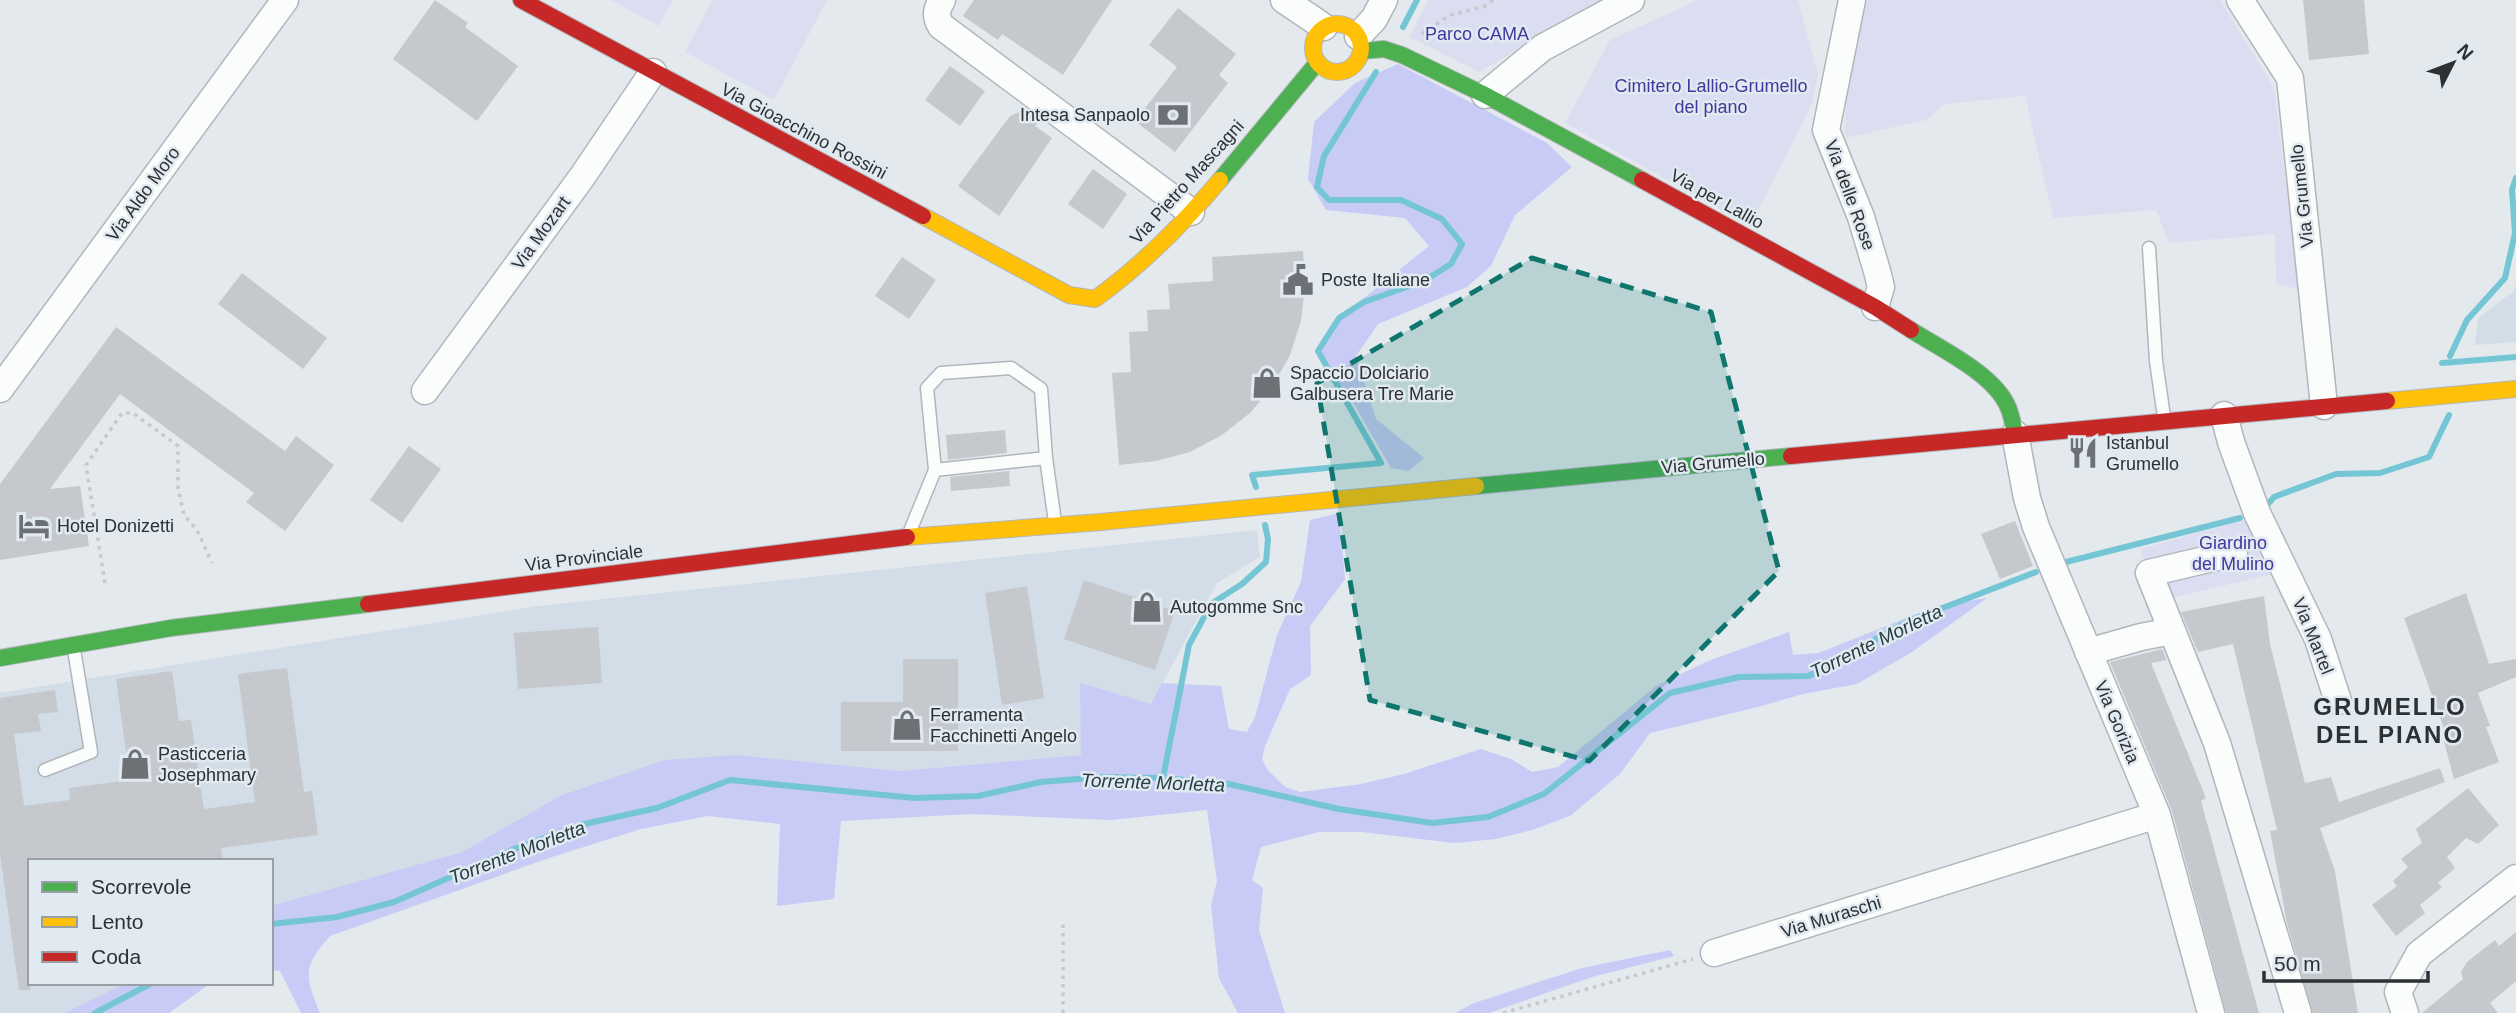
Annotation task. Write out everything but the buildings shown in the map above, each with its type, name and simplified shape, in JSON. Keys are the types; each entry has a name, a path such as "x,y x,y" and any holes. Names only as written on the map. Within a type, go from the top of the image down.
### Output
{"main road":[{"name":"Via Gioacchino Rossini","path":"521,0 1069,295"},
{"path":"1333,24 1343,24 1352,29 1360,43 1353,68 1344,72 1334,73 1325,69 1317,63 1313,54 1313,43 1317,34 1324,27 1333,24"},
{"name":"Via per Lallio","path":"1360,43 1402,55 1485,95 1875,307 1975,370 1990,383 2008,406 2015,434"},
{"name":"Via Pietro Mascagni","path":"1069,295 1095,299 1132,272 1191,212 1317,63"},
{"name":"Via Grumello","path":"1101,522 2516,389"},
{"name":"Via Provinciale","path":"0,658 171,628 907,537 1101,522"}],"street":[{"name":"Via Aldo Moro","path":"0,389 285,0"},
{"path":"942,0 937,7 936,18 941,26 1191,212"},
{"path":"1284,0 1324,27"},
{"path":"1360,43 1384,0"},
{"path":"1485,95 1542,48 1631,0"},
{"name":"Via delle Rose","path":"1852,0 1826,130 1861,217 1878,271 1881,287 1875,307"},
{"name":"Via Grumello","path":"2240,0 2290,78 2324,406"},
{"name":"Via Mozart","path":"425,391 582,177 653,72"},
{"name":"Via Martel","path":"2224,415 2257,513 2318,639 2338,701"},
{"name":"Via Gorizia","path":"2015,434 2019,465 2033,517 2157,815 2211,1013"},
{"path":"2234,553 2149,573 2217,743 2298,1013"},
{"path":"2088,652 2172,631"},
{"name":"Via Muraschi","path":"1714,953 2157,815"},
{"path":"2404,1013 2398,992 2419,954 2516,878"}],"lane":[{"path":"2149,248 2156,361 2164,420"},
{"path":"907,537 935,470 927,388 941,373 1011,368 1041,388 1046,458 1055,525"},
{"path":"935,470 1046,458"},
{"path":"45,770 91,752 73,646"}],"path":[{"path":"1402,55 1410,41 1450,15 1485,6 1493,0"},
{"path":"105,583 86,465 122,413 133,413 178,446 177,488 184,515 198,530 212,563"},
{"path":"1063,924 1063,1013"},
{"path":"1503,1013 1714,953"}],"highlighted area":[{"path":"1532,258 1711,312 1779,571 1589,761 1370,700 1317,383"}],"shaded area":[{"path":"1398,64 1547,143 1572,167 1515,215 1491,266 1467,287 1378,324 1356,356 1376,419 1424,458 1409,471 1391,468 1355,406 1318,351 1339,318 1429,246 1405,218 1326,210 1308,179 1314,122 1355,83"},
{"path":"2516,281 2516,342 2475,345 2478,318 2514,291"},
{"path":"1339,513 1345,579 1310,626 1311,675 1290,689 1262,759 1267,769 1285,787 1300,792 1361,784 1404,774 1481,749 1511,759 1532,772 1558,767 1656,686 1708,661 1789,632 1793,655 1819,653 1936,606 1987,598 1912,652 1857,684 1803,694 1650,733 1620,774 1570,816 1532,830 1496,839 1454,843 1362,832 1319,832 1261,847 1252,880 1263,888 1259,930 1285,1013 1238,1013 1219,978 1211,905 1217,881 1207,810 1111,820 971,814 841,821 834,899 777,906 780,824 708,816 641,829 549,858 330,936 315,956 309,972 311,990 320,1013 301,1013 280,971 273,970 273,905 462,852 560,796 665,760 737,755 900,771 1081,755 1080,683 1151,704 1162,683 1221,686 1229,729 1247,732 1255,717 1277,635 1301,582 1310,520"},
{"path":"1257,530 1260,557 1217,583 1151,704 1081,755 900,771 737,755 560,796 462,852 273,905 273,859 28,859 28,985 122,985 64,1013 0,1013 0,693 538,606"},
{"path":"1670,950 1674,956 1592,977 1489,1013 1455,1013 1474,1003 1582,968"},
{"path":"122,985 208,985 169,1013 64,1013"}],"green space":[{"path":"611,0 673,0 659,26"},
{"path":"712,0 827,0 774,100 685,52"},
{"name":"Parco CAMA","path":"1428,0 1605,0 1479,72 1409,37"},
{"name":"Cimitero Lallio-Grumello del piano","path":"1698,0 1798,0 1818,75 1812,104 1750,226 1565,123 1610,40"},
{"path":"1863,0 2220,0 2274,88 2299,289 2276,284 2275,234 2169,243 2156,210 2053,218 2025,96 1945,104 1926,120 1845,138 1847,66"},
{"name":"Giardino del Mulino","path":"2255,517 2280,572 2160,601 2140,549"}],"waterway":[{"path":"1403,27 1417,0"},
{"path":"1256,487 1252,475 1381,463 1318,351 1339,318 1364,302 1424,281 1451,264 1462,244 1442,219 1401,200 1329,200 1317,187 1324,156 1376,72"},
{"name":"Torrente Morletta","path":"2450,356 2467,320 2505,278 2515,233 2512,190 2516,178"},
{"path":"2442,363 2516,357"},
{"name":"Torrente Morletta","path":"2263,510 2274,497 2336,474 2380,473 2429,457 2449,415"},
{"name":"Torrente Morletta","path":"2062,563 2240,518"},
{"path":"1163,778 1189,645 1211,604 1242,584 1266,562 1268,539 1265,525"},
{"name":"Torrente Morletta","path":"273,924 337,917 394,902 514,849 580,825 657,808 730,780 914,798 978,796 1041,782 1102,777 1163,778 1229,784 1339,809 1432,823 1488,817 1544,794 1670,693 1739,677 1809,676 1909,621 2036,572"},
{"name":"Torrente Morletta","path":"95,1013 148,985"}],"traffic: fast":[{"path":"1362,51 1384,49 1402,55 1485,95 1642,180"},
{"path":"1220,180 1317,63"},
{"path":"1911,330 1966,363 1991,384 2008,407 2015,434"},
{"path":"1476,486 1791,456"},
{"path":"0,658 171,628 368,604"}],"traffic: slow":[{"path":"1337,24 1354,31 1361,48 1354,65 1337,72 1320,65 1313,48 1320,31 1337,24"},
{"path":"923,216 1069,295 1095,299 1161,243 1220,180"},
{"path":"2387,401 2516,389"},
{"path":"907,537 1101,522 1476,486"}],"traffic: jam":[{"path":"521,0 923,216"},
{"path":"1642,180 1875,307 1911,330"},
{"path":"1791,456 2387,401"},
{"path":"368,604 907,537"}],"place":[{"name":"Intesa Sanpaolo","path":"1173,115"},
{"name":"Poste Italiane","path":"1298,280"},
{"name":"Spaccio Dolciario Galbusera Tre Marie","path":"1267,383"},
{"name":"Istanbul Grumello","path":"2083,453"},
{"name":"Hotel Donizetti","path":"34,526"},
{"name":"Autogomme Snc","path":"1147,607"},
{"name":"Ferramenta Facchinetti Angelo","path":"907,725"},
{"name":"Pasticceria Josephmary","path":"135,764"}],"district":[{"name":"GRUMELLO DEL PIANO","path":"2390,721"}]}
